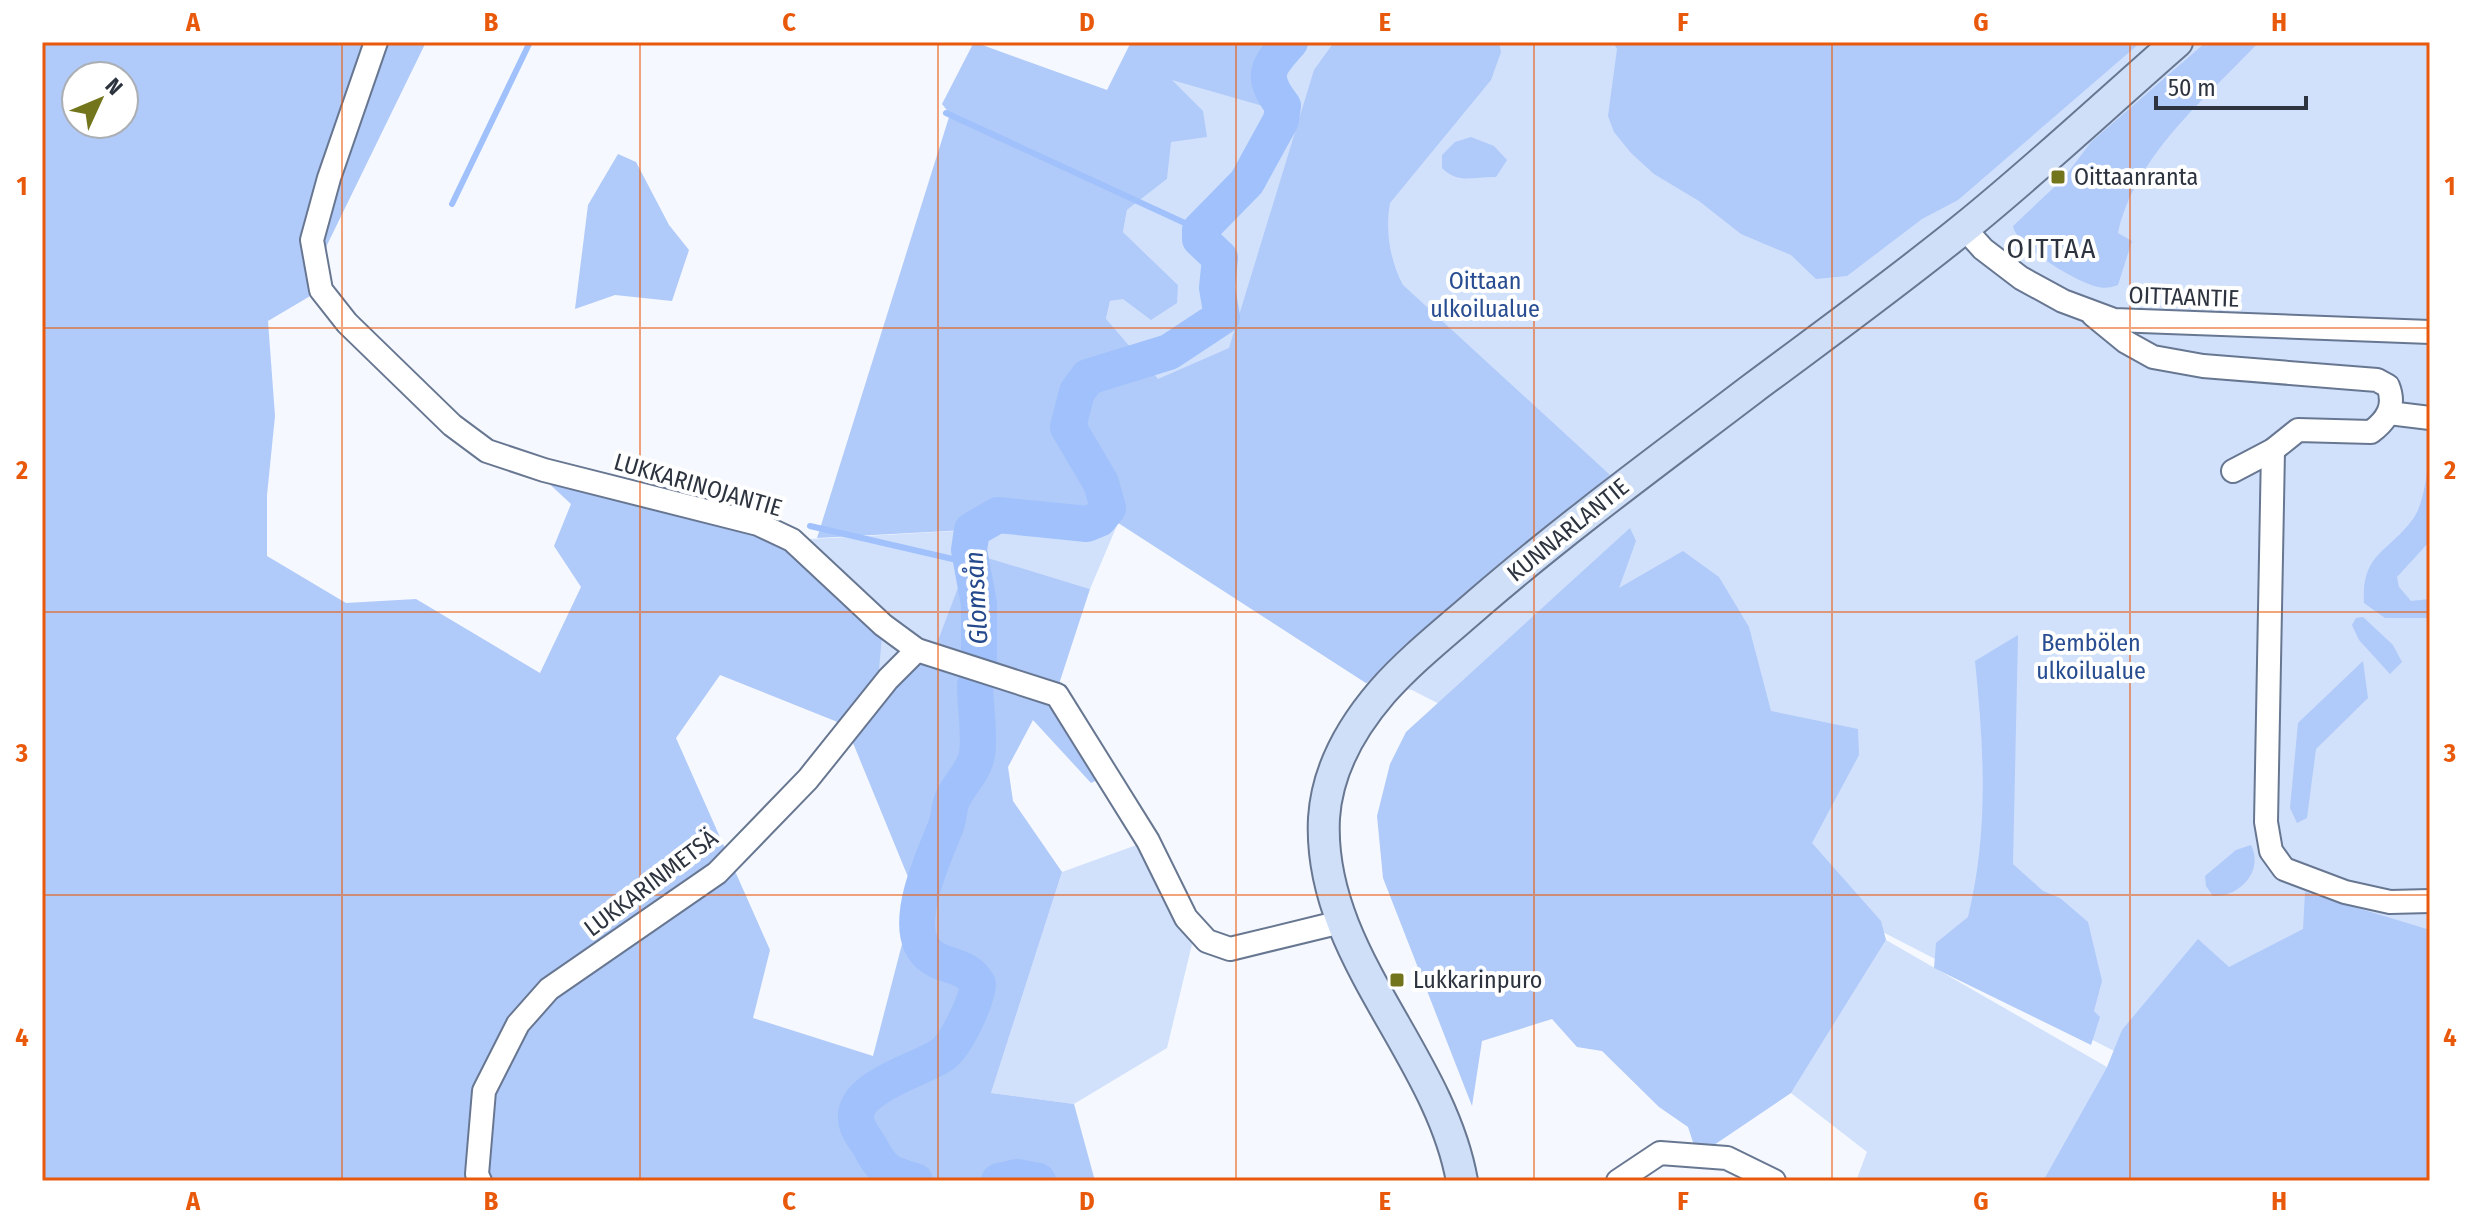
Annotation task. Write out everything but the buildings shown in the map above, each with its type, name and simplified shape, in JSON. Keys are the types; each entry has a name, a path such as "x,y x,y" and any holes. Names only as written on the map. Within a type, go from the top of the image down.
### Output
{"main road":[{"name":"KUNNARLANTIE","path":"1462,1181 1434,1103 1341,922 1328,869 1324,820 1330,777 1346,743 1381,694 1423,652 1577,521 1964,228 2177,42"}],"street":[{"name":"LUKKARINOJANTIE","path":"376,42 329,178 312,240 321,290 347,323 452,425 487,451 544,470 758,524 792,540 883,625 917,650 1057,695 1148,841 1186,918 1207,941 1230,949 1341,922"},
{"name":"OITTAANTIE","path":"1964,228 1983,249 2021,278 2093,315 2114,320 2430,332"},
{"path":"2093,315 2126,342 2153,357 2203,366 2377,380 2388,386 2392,396 2389,413 2371,432 2298,430 2273,450 2233,471"},
{"path":"2389,413 2430,418"},
{"path":"2273,450 2266,822 2271,851 2284,869 2345,892 2390,902 2430,901"},
{"name":"LUKKARINMETSÄ","path":"480,1181 484,1091 518,1024 549,989 717,873 808,779 888,679 917,650"},
{"path":"1618,1181 1644,1160 1660,1153 1727,1158 1774,1181"}],"green space":[{"path":"1290,42 2430,42 2430,1181 2367,1181 1412,690 1366,683 1118,523 1090,589 971,554 932,656 851,738 792,540 1117,522 1106,319 1110,301 1178,285 1123,232 1127,210 1167,179 1171,79 1288,49"},
{"path":"1142,843 1193,940 1167,1048 1074,1104 991,1093 1062,872"},
{"path":"1886,940 2107,1067 2043,1181 1856,1181 1867,1152 1791,1093"}],"shaded area":[{"path":"42,42 426,42 327,245 317,292 268,321 275,416 267,495 267,556 346,603 416,599 540,673 581,587 554,546 571,504 543,478 753,531 824,572 883,625 878,680 845,725 720,675 676,738 770,950 753,1018 873,1056 915,894 851,738 915,661 932,656 971,553 1090,589 1059,684 1047,699 1104,777 1091,783 1033,720 1008,767 1013,801 1062,872 991,1093 1074,1104 1095,1181 42,1181"},
{"path":"974,42 1107,90 1131,42 1290,42 1270,108 1172,80 1203,111 1207,137 1171,142 1167,179 1127,210 1123,232 1178,285 1177,303 1151,320 1123,299 1110,301 1106,319 1158,379 1229,348 1314,70 1334,42 1499,42 1501,52 1491,80 1390,203 1388,235 1392,256 1403,285 1610,475 1366,683 1117,522 817,538 950,114 942,104"},
{"path":"1613,42 2141,42 1958,200 1922,219 1847,276 1816,279 1791,255 1741,234 1699,201 1654,174 1631,153 1614,132 1608,116 1617,49"},
{"path":"2206,42 2263,42 2256,45 2194,108 2155,154 2139,179 2118,233 2132,241 2118,285 2104,288 2090,284 2064,272 2025,244 2013,226 2064,178 2091,142"},
{"path":"1471,137 1494,146 1507,160 1496,177 1461,178 1442,168 1442,155 1455,142"},
{"path":"618,154 636,162 669,225 689,250 672,301 615,295 575,309 588,205"},
{"path":"2430,457 2430,541 2397,577 2399,587 2411,601 2430,599 2430,618 2385,618 2364,603 2367,574 2378,555 2417,513"},
{"path":"1630,528 1636,541 1619,588 1683,551 1719,577 1749,627 1771,711 1858,729 1859,755 1812,843 1881,921 1886,940 1791,1093 1714,1145 1694,1145 1688,1127 1659,1107 1602,1051 1577,1047 1552,1019 1482,1041 1472,1106 1383,878 1377,816 1390,764 1406,732"},
{"path":"2363,617 2393,645 2402,662 2390,674 2359,640 2352,625 2356,618"},
{"path":"2018,635 2013,864 2043,891 2060,898 2088,922 2102,981 2094,1011 2100,1017 2091,1045 1934,968 1936,943 1968,917 1975,885 1983,789 1975,661"},
{"path":"2363,661 2368,698 2316,749 2307,818 2297,823 2290,808 2298,723"},
{"path":"2251,845 2254,864 2247,881 2232,892 2213,896 2206,886 2205,876 2236,850"},
{"path":"2305,892 2430,930 2430,1181 2043,1181 2107,1067 2122,1030 2198,939 2229,967 2303,929"}],"waterway":[{"path":"452,204 530,42"},
{"name":"Glomsån","path":"979,662 979,604 969,550 972,530 998,515 1087,524 1099,519 1108,508 1101,483 1068,427 1077,392 1088,377 1169,352 1222,317 1217,288 1220,258 1200,239 1200,230 1247,182 1281,120 1283,106 1271,87 1269,72 1290,42"},
{"path":"946,113 1200,230"},
{"path":"810,526 970,563"},
{"path":"915,1181 891,1173 882,1166 857,1125 856,1118 858,1107 877,1088 948,1050 965,1022 977,991 978,984 972,976 933,958 927,952 921,944 917,917 929,868 946,826 952,800 976,759 975,685"},
{"path":"999,1181 1017,1177 1038,1181"}],"place":[{"name":"Oittaanranta","path":"2058,177"},
{"name":"Lukkarinpuro","path":"1397,980"}],"district":[{"name":"OITTAA","path":"2052,248"}],"park label":[{"name":"Oittaan ulkoilualue","path":"1485,295"},
{"name":"Bembölen ulkoilualue","path":"2091,657"}]}
